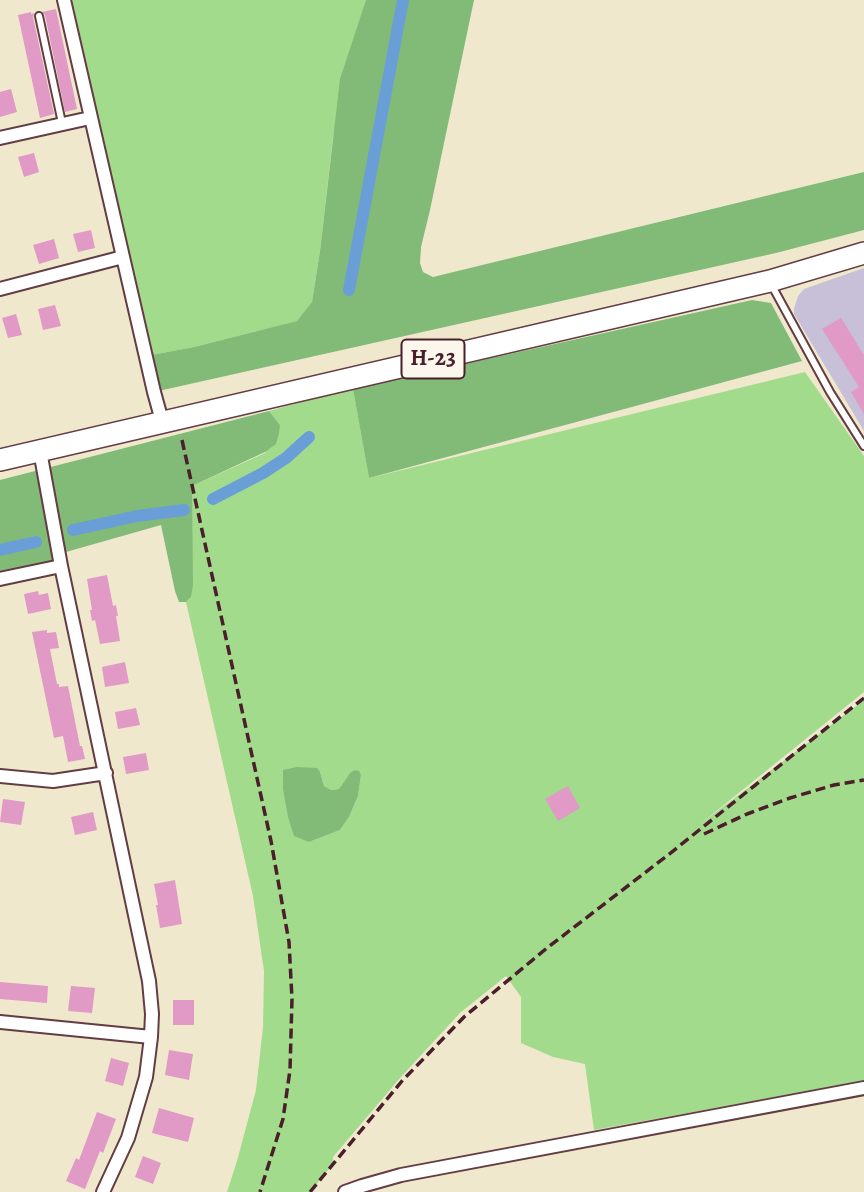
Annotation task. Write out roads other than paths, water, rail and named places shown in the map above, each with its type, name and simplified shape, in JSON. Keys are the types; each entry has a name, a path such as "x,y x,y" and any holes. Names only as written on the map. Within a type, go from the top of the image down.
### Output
{"main road":[{"name":"Н-23","path":"0,460 770,281 864,253"}],"street":[{"path":"64,0 162,421"},
{"path":"0,138 90,118"},
{"path":"0,289 123,257"},
{"path":"40,451 61,566 149,981 151,1037 146,1077 128,1138 103,1192"},
{"path":"0,579 61,566"},
{"path":"0,776 52,780 106,773"},
{"path":"0,1022 151,1037"},
{"path":"345,1192 401,1175 864,1088"}],"lane":[{"path":"39,16 62,124"},
{"path":"770,281 864,446"}],"waterway":[{"path":"349,290 403,0"},
{"path":"213,499 263,473 286,458 309,437"},
{"path":"73,530 137,516 184,510"},
{"path":"0,550 36,542"}],"railway":[{"path":"182,440 271,841 289,942 292,999 290,1070 283,1119 260,1192"},
{"path":"310,1192 402,1081 464,1017 547,948 864,698"},
{"path":"704,834 790,798 834,785 864,780"}]}
